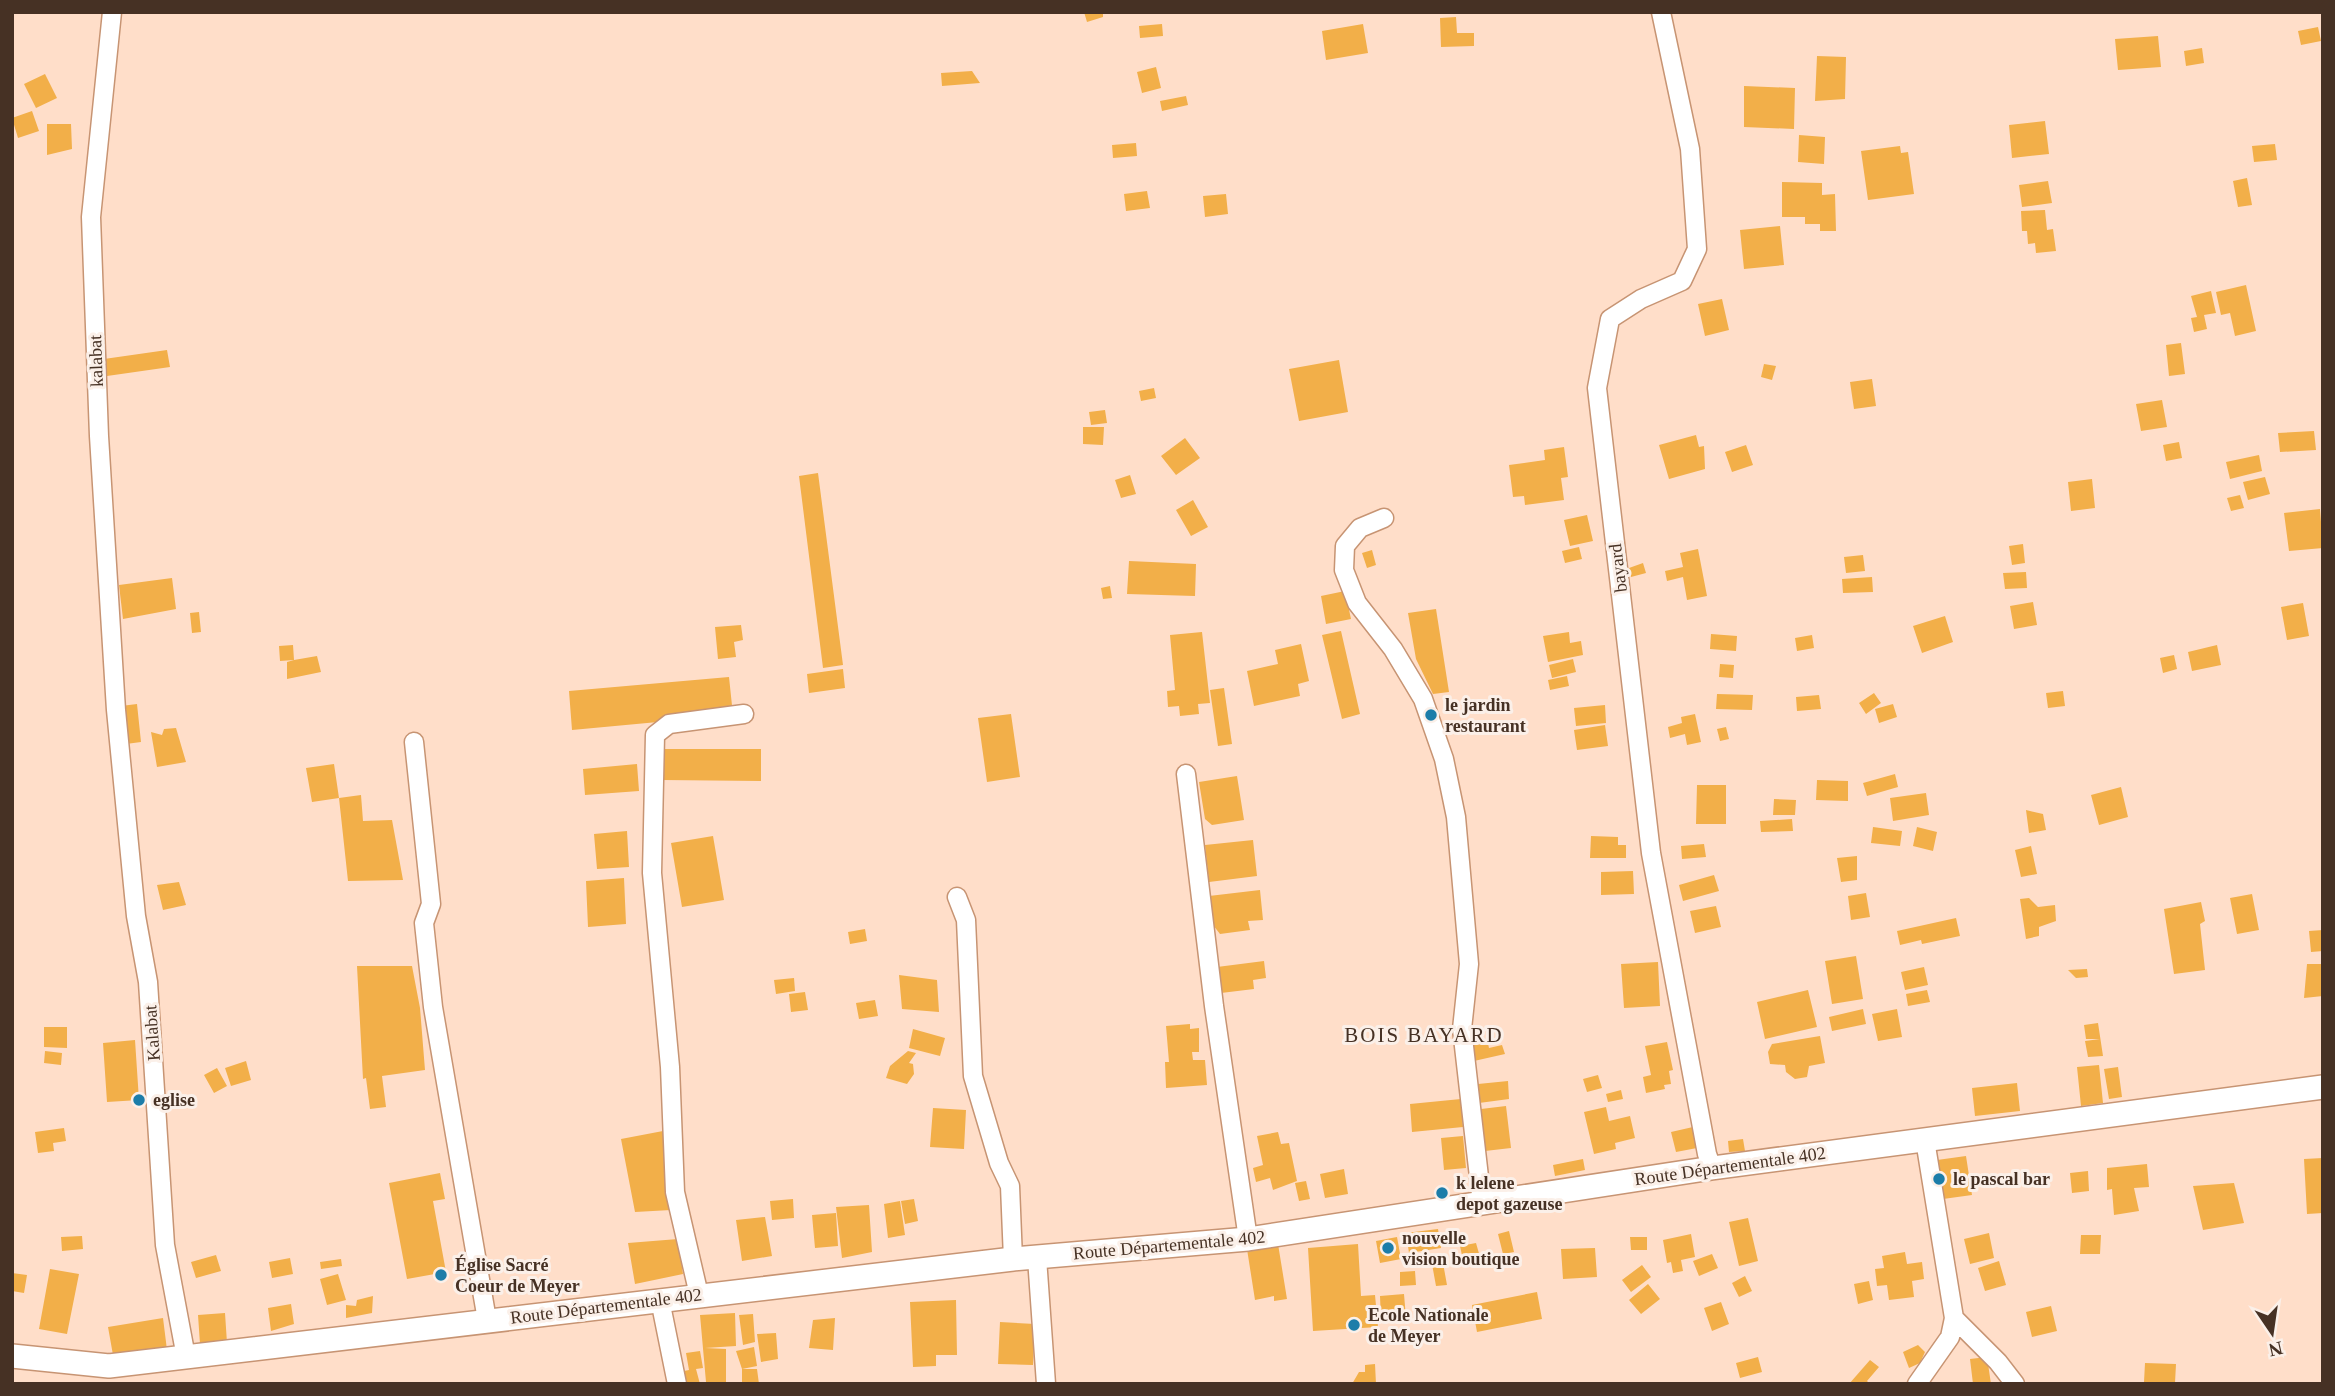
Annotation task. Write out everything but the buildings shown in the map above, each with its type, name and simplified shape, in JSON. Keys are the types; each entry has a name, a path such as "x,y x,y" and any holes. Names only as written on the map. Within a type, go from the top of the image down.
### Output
{"main road":[{"name":"Route Départementale 402","path":"12,1356 109,1366 1013,1259 1248,1239 1712,1168 2323,1087"}],"street":[{"name":"kalabat","path":"112,12 91,217 99,436 116,710"},
{"name":"bayard","path":"1661,12 1690,149 1697,249 1682,281 1641,299 1610,319 1597,388 1651,853 1707,1154 1712,1168"},
{"path":"1384,518 1360,528 1345,546 1344,570 1357,603 1392,649 1423,699 1444,759 1456,817 1469,964 1462,1029 1482,1203"},
{"name":"Kalabat","path":"116,710 136,916 148,982 165,1245 186,1357"},
{"path":"699,1295 675,1192 670,1068 652,873 655,735 669,724 744,714"},
{"path":"414,742 431,904 424,923 433,1007 487,1320"},
{"path":"1186,775 1214,1006 1248,1239"},
{"path":"957,897 966,920 973,1076 999,1163 1010,1186 1013,1259"},
{"path":"1917,1384 1950,1337 1954,1318 1925,1140"},
{"path":"1037,1258 1046,1384"},
{"path":"660,1300 677,1384"},
{"path":"1954,1318 1998,1362 2015,1384"}],"place":[{"name":"le jardin restaurant","path":"1431,715"},
{"name":"eglise","path":"139,1100"},
{"name":"le pascal bar","path":"1939,1179"},
{"name":"k lelene depot gazeuse","path":"1442,1193"},
{"name":"nouvelle vision boutique","path":"1388,1248"},
{"name":"Église Sacré Coeur de Meyer","path":"441,1275"},
{"name":"Ecole Nationale de Meyer","path":"1354,1325"}],"district":[{"name":"BOIS BAYARD","path":"1424,1035"}]}
